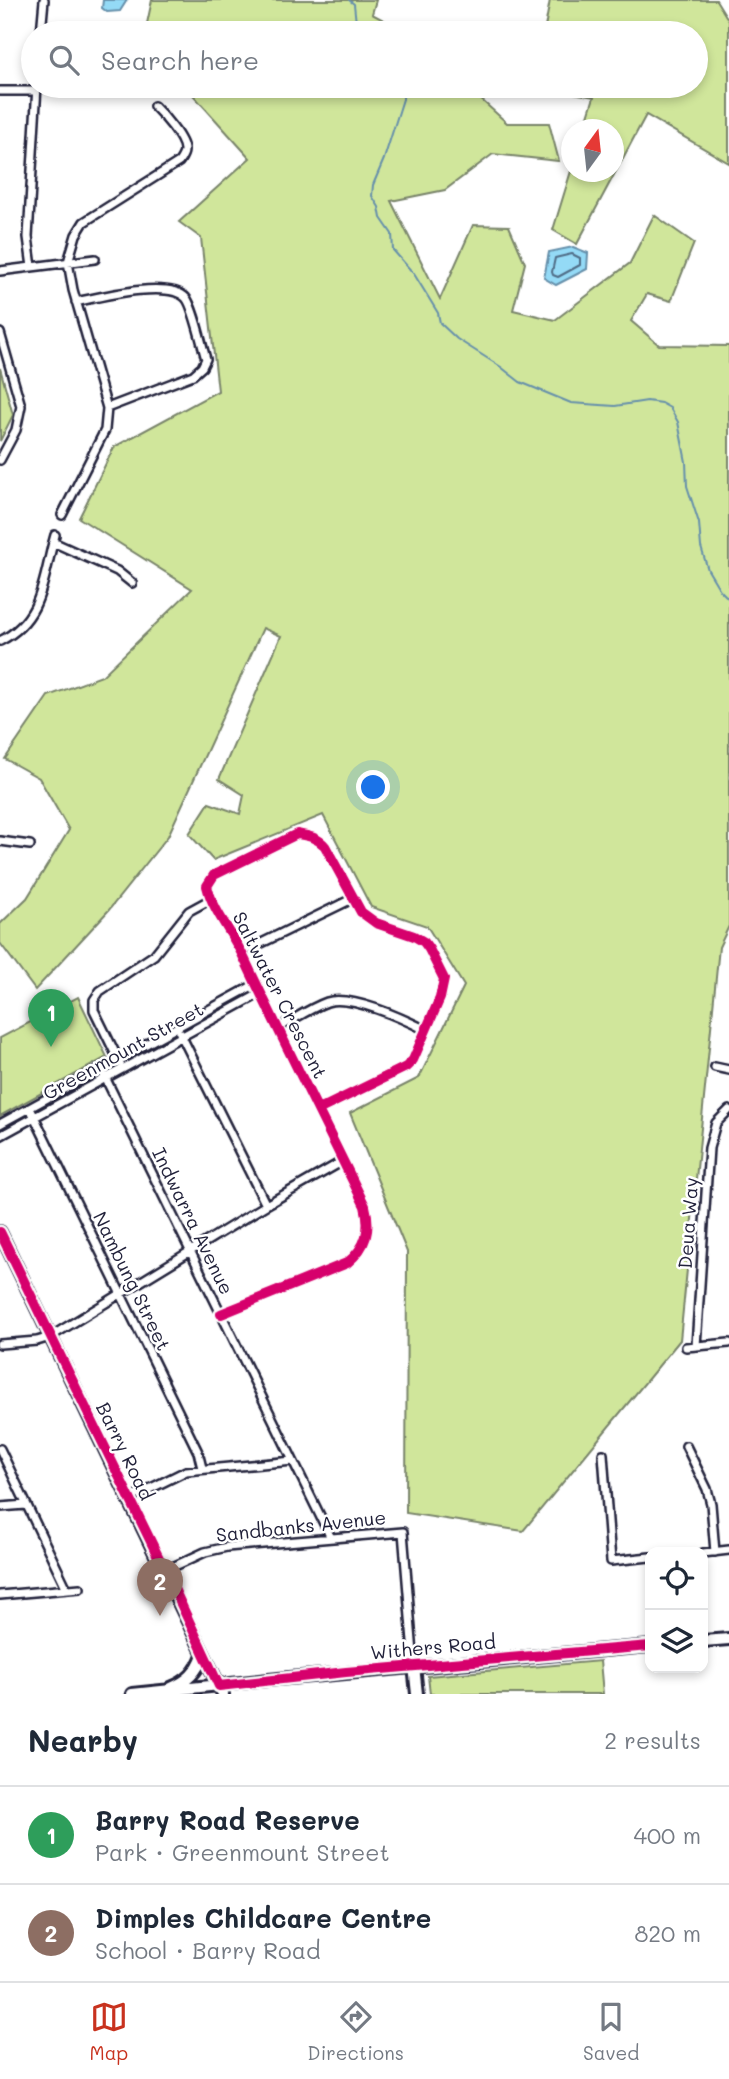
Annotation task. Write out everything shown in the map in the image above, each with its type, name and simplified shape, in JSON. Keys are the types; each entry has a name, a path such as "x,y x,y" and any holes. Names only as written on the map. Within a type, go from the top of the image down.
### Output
{"street":[{"path":"42,21 44,0"},
{"path":"0,91 21,89"},
{"path":"32,267 28,237 36,98"},
{"path":"62,515 105,430 107,408 76,302 68,262 76,234 84,222 179,162 184,151 182,141 153,106"},
{"path":"0,271 95,259"},
{"path":"76,302 127,291 176,290 188,299 206,359 193,375 107,408"},
{"path":"0,333 21,406 16,430 0,460"},
{"path":"0,641 22,627 33,612 54,538 117,571 132,583"},
{"name":"Saltwater Crescent","path":"221,1314 347,1263 360,1252 368,1233 368,1219 365,1206 261,993 211,899 208,882 214,875 297,834 319,839 354,898"},
{"path":"0,841 30,845"},
{"path":"241,953 354,898 361,912 369,920 414,936 429,949 444,979 443,989 413,1060 406,1067 318,1110"},
{"path":"122,1068 94,1010 97,993 154,955 186,914 211,899"},
{"name":"Greenmount Street","path":"0,1124 256,984"},
{"name":"Greenmount Street","path":"0,1136 261,993"},
{"path":"278,1028 326,1003 339,1000 354,1002 426,1030"},
{"path":"177,1026 266,1205"},
{"path":"715,1067 729,1070"},
{"name":"Indwarra Avenue","path":"102,1069 331,1538"},
{"name":"Nambung Street","path":"30,1108 198,1451 202,1468"},
{"name":"Deua Way","path":"696,1346 710,1139 716,1123 729,1110"},
{"path":"0,1344 37,1341 50,1337 343,1161"},
{"name":"Barry Road","path":"0,1233 220,1691"},
{"path":"686,1347 729,1343"},
{"path":"686,1447 707,1489 715,1552"},
{"path":"0,1449 66,1589"},
{"path":"603,1454 611,1561 645,1558"},
{"path":"129,1499 181,1473 202,1468 293,1461"},
{"path":"0,1507 26,1505"},
{"name":"Sandbanks Avenue","path":"164,1571 196,1555 216,1549 403,1532 414,1666"},
{"path":"708,1553 729,1550"},
{"path":"0,1595 80,1588"},
{"path":"708,1641 729,1639"},
{"name":"Withers Road","path":"132,1694 220,1691 414,1666 645,1646"},
{"path":"162,1692 188,1679 199,1666 203,1655"},
{"path":"414,1666 417,1694"}],"green space":[{"path":"152,0 376,0 372,14 385,21 148,21"},
{"path":"550,0 716,0 729,21 729,163 646,115 624,156 624,119 587,119 594,98 708,98 708,21 546,21"},
{"path":"196,98 479,98 507,123 549,123 559,161 493,154 445,190 391,201 440,299 473,225 509,226 525,263 513,310 555,320 630,263 654,215 694,243 671,301 647,294 631,321 659,345 729,346 729,926 719,947 680,1340 523,1531 406,1513 407,1252 350,1113 419,1078 464,986 427,926 371,907 323,815 213,860 189,834 209,803 240,814 244,795 219,779 281,636 263,628 168,836 108,911 35,990 0,943 0,924 27,898 69,830 39,778 5,759 48,696 102,676 192,589 79,518 114,447 218,391 201,238 179,222 250,158"},
{"path":"568,182 610,182 577,244 553,230"},
{"path":"0,368 13,415 0,441"},
{"path":"78,997 107,1057 0,1116 0,1038"},
{"path":"600,1661 603,1694 430,1694 428,1676"}],"water":[{"path":"103,0 127,0 120,11 107,12 102,8"},
{"path":"573,247 588,253 587,269 556,285 544,278 549,252"}],"waterway":[{"path":"349,0 354,4 356,21"},
{"path":"403,98 373,185 372,196 379,207 381,218 392,234 393,250 414,274 438,313 440,323 457,339 520,382 571,403 615,406 647,401 661,403 670,408 678,422 686,462 687,486 699,523 701,547 708,570 729,599"}],"cycle path":[{"path":"221,1314 347,1263 359,1251 366,1237 368,1222 365,1206 207,886 214,875 297,834 309,836 325,846 361,912 376,923 424,942 444,979 440,998 413,1060 406,1067 318,1110"},
{"path":"0,1232 219,1686 346,1672 645,1646"}],"place":[{"name":"Barry Road Reserve","path":"51,1047"},
{"name":"Dimples Childcare Centre","path":"160,1616"}]}
